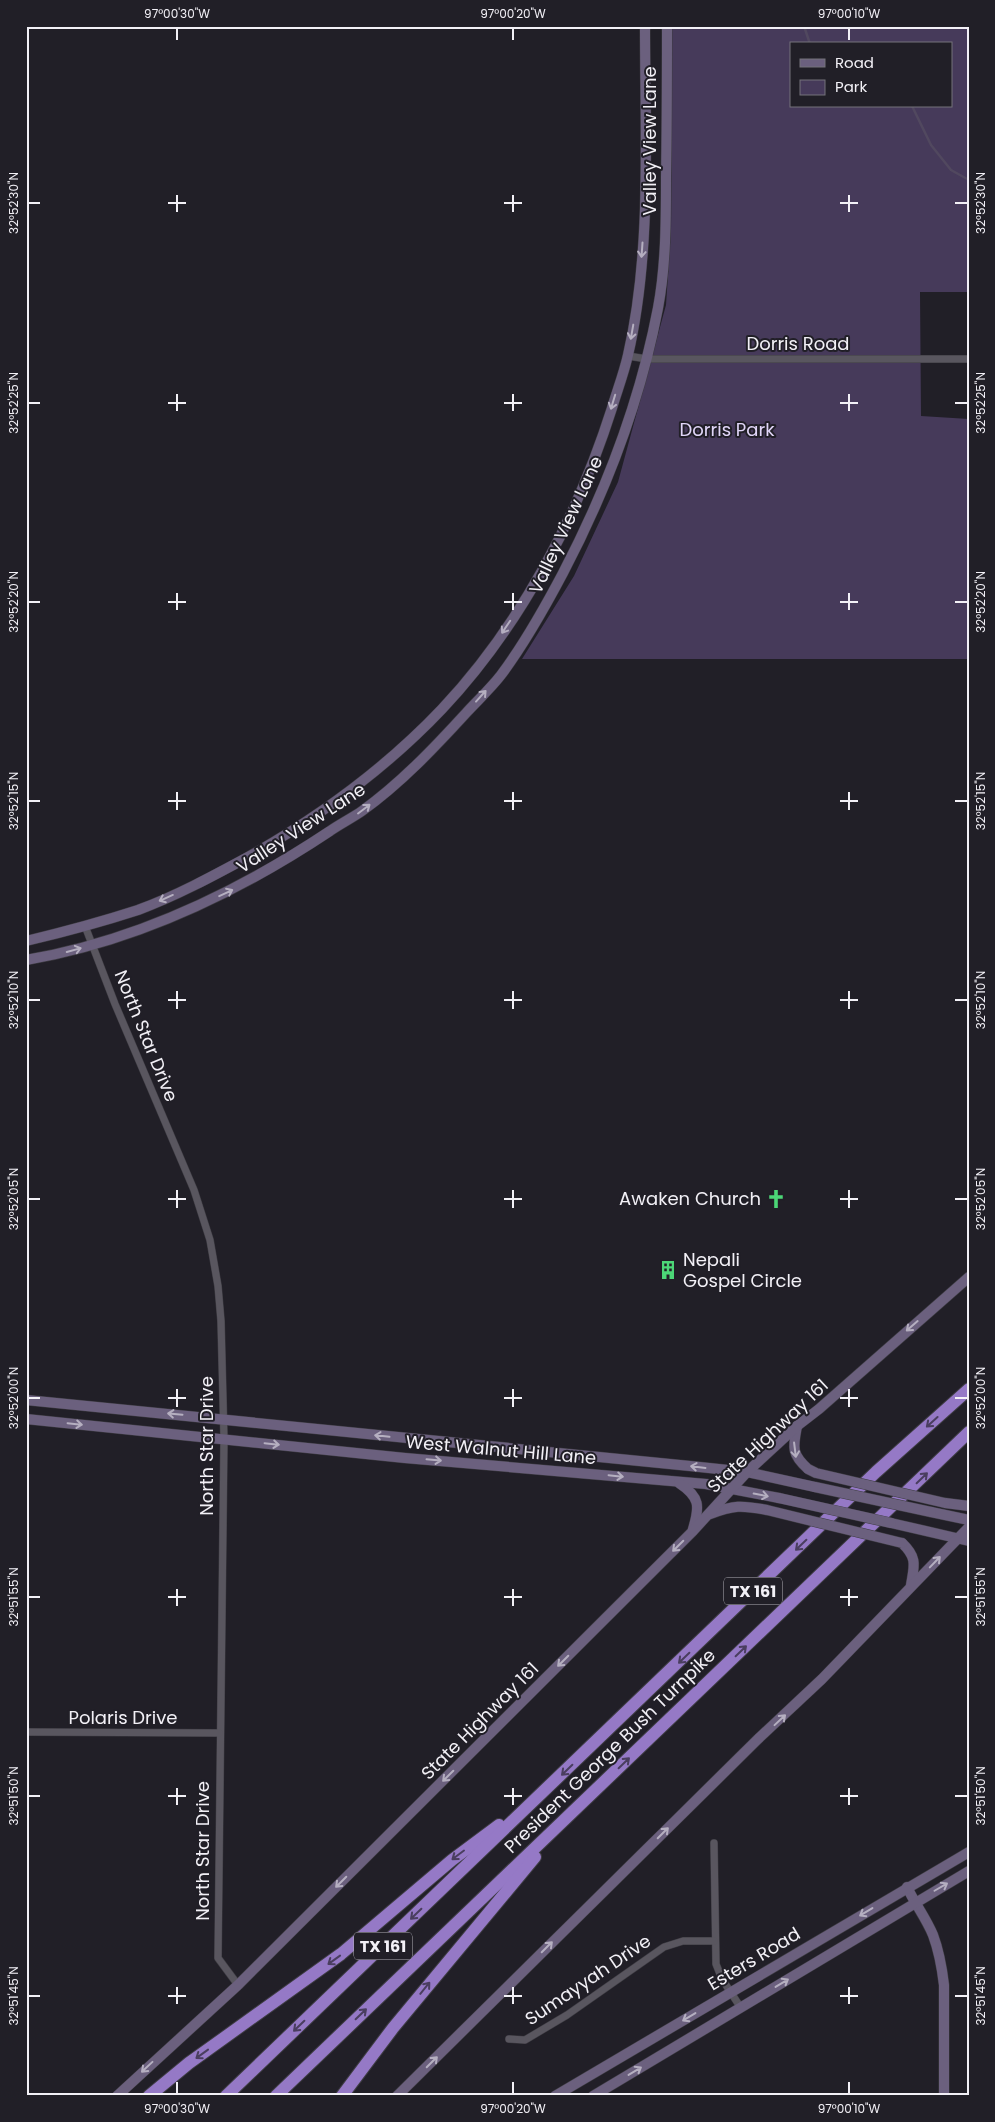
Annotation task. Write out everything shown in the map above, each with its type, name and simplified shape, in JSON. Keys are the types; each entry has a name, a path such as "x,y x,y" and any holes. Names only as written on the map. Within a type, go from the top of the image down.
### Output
{"highway":[{"name":"President George Bush Turnpike","path":"226,2096 876,1472 969,1389"},
{"name":"President George Bush Turnpike","path":"276,2096 969,1432"},
{"path":"149,2096 189,2064 341,1954 452,1860 540,1795"},
{"path":"342,2096 393,2028 466,1938 507,1892 563,1821"}],"main road":[{"name":"Valley View Lane","path":"26,941 85,926 140,909 181,891 276,841 368,778 439,712 491,650 537,580 560,538 598,450 628,356 638,294 642,249 645,26"},
{"name":"Valley View Lane","path":"26,960 57,955 143,929 240,886 282,863 362,812 432,751 500,676 540,616 600,500 635,401 647,359 659,305 665,247 667,26"},
{"name":"State Highway 161","path":"117,2096 238,1985 692,1532 747,1472 797,1426 819,1409 969,1277"},
{"name":"West Walnut Hill Lane","path":"28,1400 747,1472 969,1520"},
{"path":"27,1419 28,1400"},
{"name":"West Walnut Hill Lane","path":"27,1419 406,1458 678,1482 779,1498 969,1541"},
{"path":"797,1426 793,1447 796,1459 816,1473 945,1503 969,1506"},
{"path":"567,1471 570,1454"},
{"path":"678,1482 690,1491 698,1502 698,1514 692,1532"},
{"path":"708,1515 729,1507 742,1505 902,1543 910,1551 915,1561 912,1585"},
{"path":"397,2096 758,1739 822,1679 969,1526"},
{"name":"Esters Road","path":"555,2096 969,1852"},
{"name":"Esters Road","path":"592,2096 969,1871"},
{"path":"908,1887 914,1903 933,1934 942,1967 944,1985 944,2096"}],"street":[{"name":"Dorris Road","path":"628,356 647,359 969,359"},
{"name":"North Star Drive","path":"85,926 94,945 115,1004 194,1190 210,1240 218,1286 221,1312 224,1419 219,1733 218,1958 238,1985"},
{"name":"Polaris Drive","path":"26,1732 219,1733"},
{"path":"714,1843 714,1941 716,1964 722,1979 741,2008"},
{"name":"Sumayyah Drive","path":"509,2039 525,2040 664,1947 683,1941 714,1941"}],"green space":[{"name":"Dorris Park","path":"672,26 969,26 969,292 920,292 921,416 969,419 969,659 522,659 574,576 618,482 666,305 671,230"}],"waterway":[{"path":"804,26 809,42"},
{"path":"913,108 931,145 951,170 969,180"}],"place":[{"name":"Awaken Church","path":"776,1199"},
{"name":"Nepali Gospel Circle","path":"668,1270"}]}
